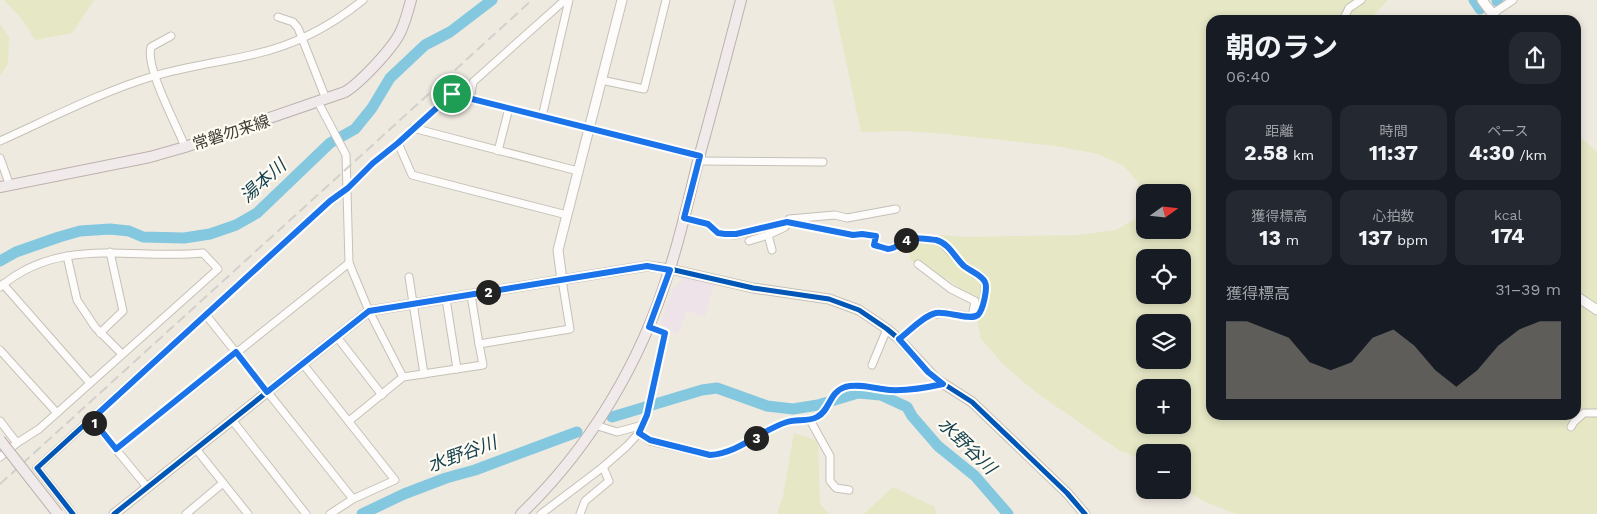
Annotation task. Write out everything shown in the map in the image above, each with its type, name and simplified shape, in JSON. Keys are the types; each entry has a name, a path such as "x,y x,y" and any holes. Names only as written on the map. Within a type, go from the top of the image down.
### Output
{"main road":[{"name":"常磐勿来線","path":"5,186 150,157 185,147 345,92 358,83 395,41 411,0"},
{"path":"521,514 584,443 634,359 649,327 670,270 741,0"},
{"path":"0,440 58,514"}],"street":[{"path":"0,141 110,92 154,76 256,54 301,38 332,23 363,0"},
{"path":"470,99 473,82 565,0"},
{"path":"542,117 569,0"},
{"path":"479,344 570,329 558,250 622,0"},
{"path":"601,80 644,89 666,0"},
{"path":"1345,15 1348,8 1361,0"},
{"path":"1482,0 1493,15"},
{"path":"1497,15 1513,0"},
{"path":"278,16 293,22 298,28 331,126 344,150 348,168 349,263 369,311 403,377"},
{"path":"171,36 150,50 154,76 185,147"},
{"path":"73,514 37,468 330,201 348,188 373,163 452,94 699,158 823,162"},
{"path":"498,151 509,108"},
{"path":"413,128 578,172"},
{"path":"398,143 412,175 567,215"},
{"path":"0,158 5,186"},
{"path":"749,241 784,227 789,218 835,215 847,218 896,209"},
{"path":"684,218 708,224 718,233 725,234 736,234 787,222 853,235 876,236 874,245 889,249 909,239 936,240 942,243 961,263 982,277 985,282 986,293 982,308 977,315 972,317 946,313 930,315 899,339"},
{"path":"768,235 772,250"},
{"path":"100,333 124,311 110,252"},
{"path":"0,457 39,429 218,269 203,253 186,255 110,252 68,256 36,265 19,273 2,286 90,383"},
{"path":"68,256 77,300 100,333 122,354"},
{"path":"116,449 349,263"},
{"path":"918,264 951,289 975,301 972,317"},
{"path":"114,514 369,311 647,266 752,288 829,298 859,310 899,339 928,372 972,402 1066,493 1084,514"},
{"path":"409,277 424,374"},
{"path":"350,421 403,377 483,365 471,295"},
{"path":"446,299 457,369"},
{"path":"1581,299 1597,310"},
{"path":"206,315 353,499"},
{"path":"541,514 603,467 639,433 647,415 665,333 649,327"},
{"path":"872,365 887,329"},
{"path":"337,337 382,394"},
{"path":"0,350 57,413"},
{"path":"303,364 395,480 353,499 330,514"},
{"path":"639,433 650,440 715,455 733,449 786,422 810,420 819,417 832,397 839,390 849,386 913,391 943,384"},
{"path":"1581,416 1584,413 1597,414"},
{"path":"92,419 147,487"},
{"path":"232,420 306,514"},
{"path":"810,420 830,456 830,481 836,488 849,490"},
{"path":"1571,427 1576,420"},
{"path":"0,421 17,443"},
{"path":"595,425 617,432 643,426"},
{"path":"196,449 248,514"},
{"path":"580,514 585,501 610,481 603,467"},
{"path":"186,514 223,483"}],"shaded area":[{"path":"683,275 714,283 705,317 687,311 678,334 660,324 673,289 682,280"}],"green space":[{"path":"4,0 94,0 72,33 35,40 22,19"},
{"path":"833,0 1388,0 1374,15 1206,15 1206,420 1581,420 1581,138 1597,152 1597,514 1236,514 1206,502 1191,494 1191,444 1136,444 1136,457 1119,450 1034,391 1002,363 981,339 975,308 965,292 947,279 925,272 910,259 910,251 930,238 941,235 966,237 1079,235 1116,230 1135,219 1136,216 1136,239 1191,239 1191,184 1138,184 1124,166 1098,154 1056,146 906,131 861,132"},
{"path":"0,24 9,37 8,64 0,76"},
{"path":"794,433 818,441 820,504 829,514 777,514 783,496"},
{"path":"893,487 935,507 936,514 864,514"}],"waterway":[{"name":"湯本川","path":"0,261 16,252 80,231 110,229 129,231 143,237 184,238 210,234 236,225 257,213 330,143 355,129 372,108 390,78 425,45 450,32 492,0"},
{"path":"1474,0 1480,9"},
{"name":"水野谷川","path":"612,417 702,390 717,388 767,406 793,409 818,405 858,393 881,395 907,407 912,416 938,446 975,476 1008,514"},
{"name":"水野谷川","path":"362,514 404,494 577,432"}],"railway":[{"path":"0,484 532,0"}],"cycle path":[{"path":"73,514 37,468 330,201 348,188 373,163 452,94 700,156"},
{"path":"114,514 369,311 647,266 670,269 753,288 829,299 859,310 899,339 936,379 972,402 1067,493 1085,514"}],"route":[{"path":"452,94 700,156 684,218 708,224 718,233 736,234 787,222 853,235 876,236 874,245 889,249 909,239 936,240 947,246 968,270 982,277 986,286 986,293 982,308 977,315 970,318 946,313 930,315 899,339 928,372 943,384 913,391 849,386 835,393 819,417 810,420 786,422 733,449 715,455 650,440 639,433 647,415 665,333 649,327 670,270 647,266 369,311 267,392 236,352 116,449 92,419 330,201 348,188 373,163 452,94"}]}
